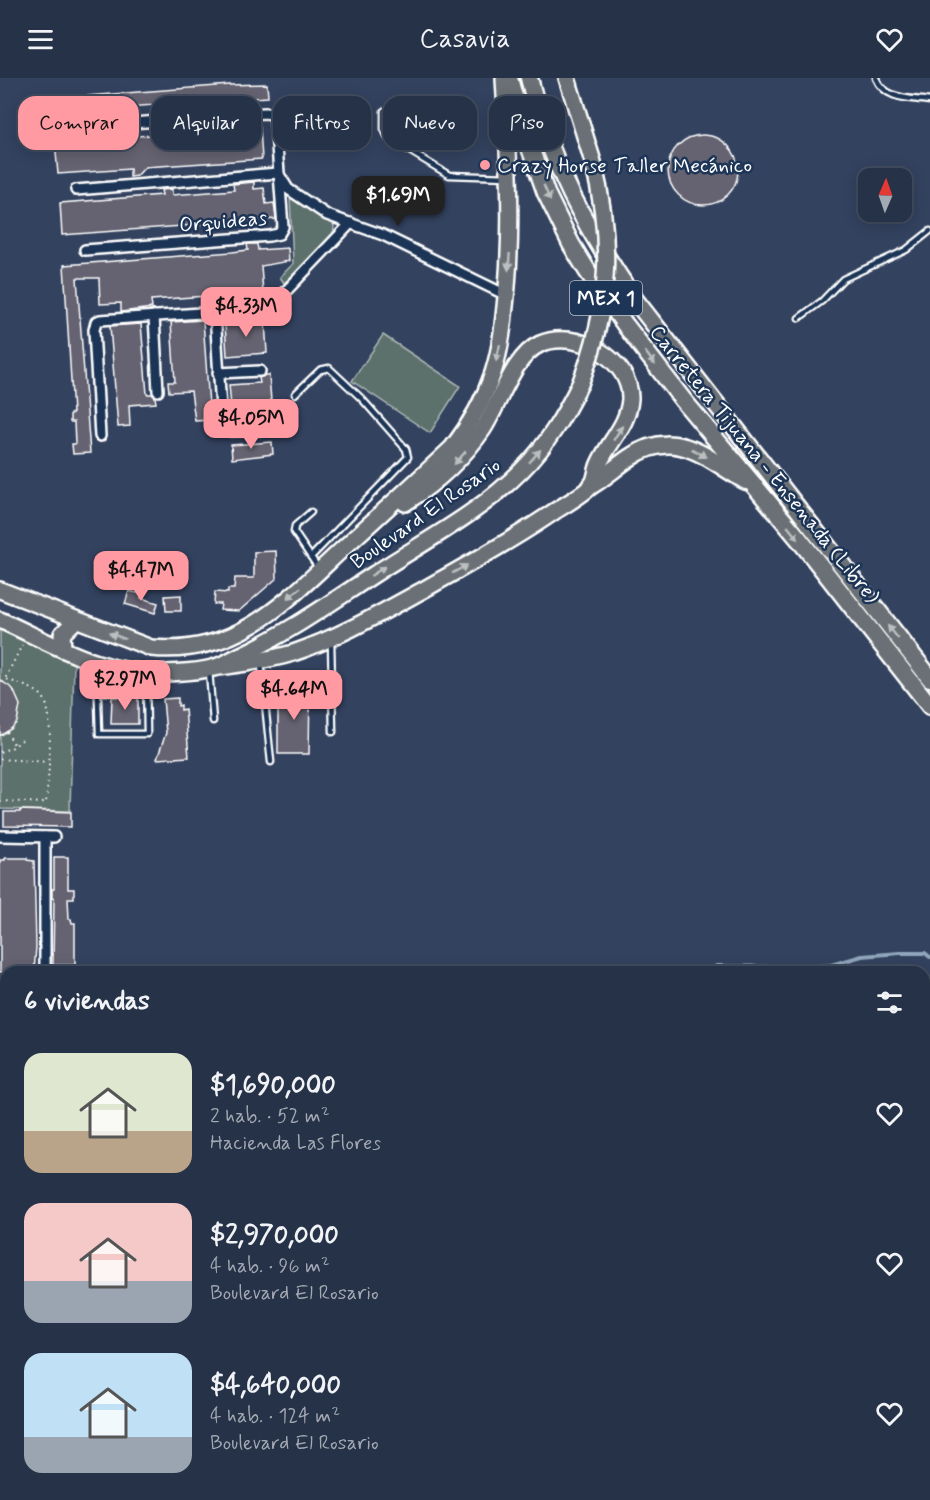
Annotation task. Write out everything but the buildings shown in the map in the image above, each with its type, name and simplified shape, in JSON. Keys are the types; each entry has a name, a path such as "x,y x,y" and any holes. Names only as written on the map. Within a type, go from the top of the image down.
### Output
{"highway":[{"name":"Carretera Tijuana - Ensenada (Libre)","path":"507,78 535,165 571,244 588,272 657,367 756,487 930,706"},
{"name":"Carretera Tijuana - Ensenada (Libre)","path":"529,78 542,127 555,163 593,237 613,268 635,300 930,678"},
{"path":"592,485 644,449 670,444 698,451 756,487"}],"main road":[{"name":"Boulevard El Rosario","path":"0,590 151,648 192,649 224,640 265,617 320,571 452,448 465,431 493,374 502,337 511,209 507,78"},
{"name":"Boulevard El Rosario","path":"0,620 97,663 132,673 165,673 211,668 260,654 462,518 493,496 520,472 538,453 563,418 580,384 595,345 605,294 606,224 601,192 567,78"},
{"path":"260,654 292,652 331,638 474,561 535,525 592,485 600,462 621,430 627,414 630,388 619,368 592,346 576,341 552,340 538,345 528,352 510,378 483,429 450,469 416,495 373,522"},
{"path":"63,648 62,634 76,620"}],"street":[{"name":"Orquideas","path":"85,250 275,236 282,231 275,119 272,114 139,122"},
{"path":"76,190 279,173 288,189 327,214 382,235 506,295"},
{"path":"100,436 94,330 96,322 260,308 269,305 287,290 351,223"},
{"path":"215,312 223,429 260,430"},
{"path":"154,316 158,391"},
{"path":"218,373 260,371"},
{"path":"0,836 50,837 45,966"}],"lane":[{"path":"876,78 879,85 889,95 930,101"},
{"path":"408,150 449,175 510,177"},
{"path":"799,318 822,301 843,279 906,250 930,231"},
{"path":"296,394 320,370 329,368 369,407 406,449 408,457 311,557"},
{"path":"311,512 294,529 320,571"},
{"path":"331,638 333,732"},
{"path":"260,654 271,762"},
{"path":"97,663 99,734 147,734 146,673"},
{"path":"211,668 213,721"},
{"path":"98,692 146,693"}],"path":[{"path":"3,683 25,640"},
{"path":"0,801 46,803 48,762 49,716 43,697 6,678"},
{"path":"7,732 15,746"},
{"path":"0,752 15,746 22,740"},
{"path":"0,759 48,762"}],"green space":[{"path":"290,196 332,221 334,228 326,245 284,283 280,277 293,264"},
{"path":"383,335 460,386 430,433 352,381"},
{"path":"0,629 74,663 70,811 0,809"}],"waterway":[{"path":"816,966 831,965 862,956 925,953 930,957"}],"place":[{"name":"Crazy Horse Taller Mecánico","path":"485,165"}]}
